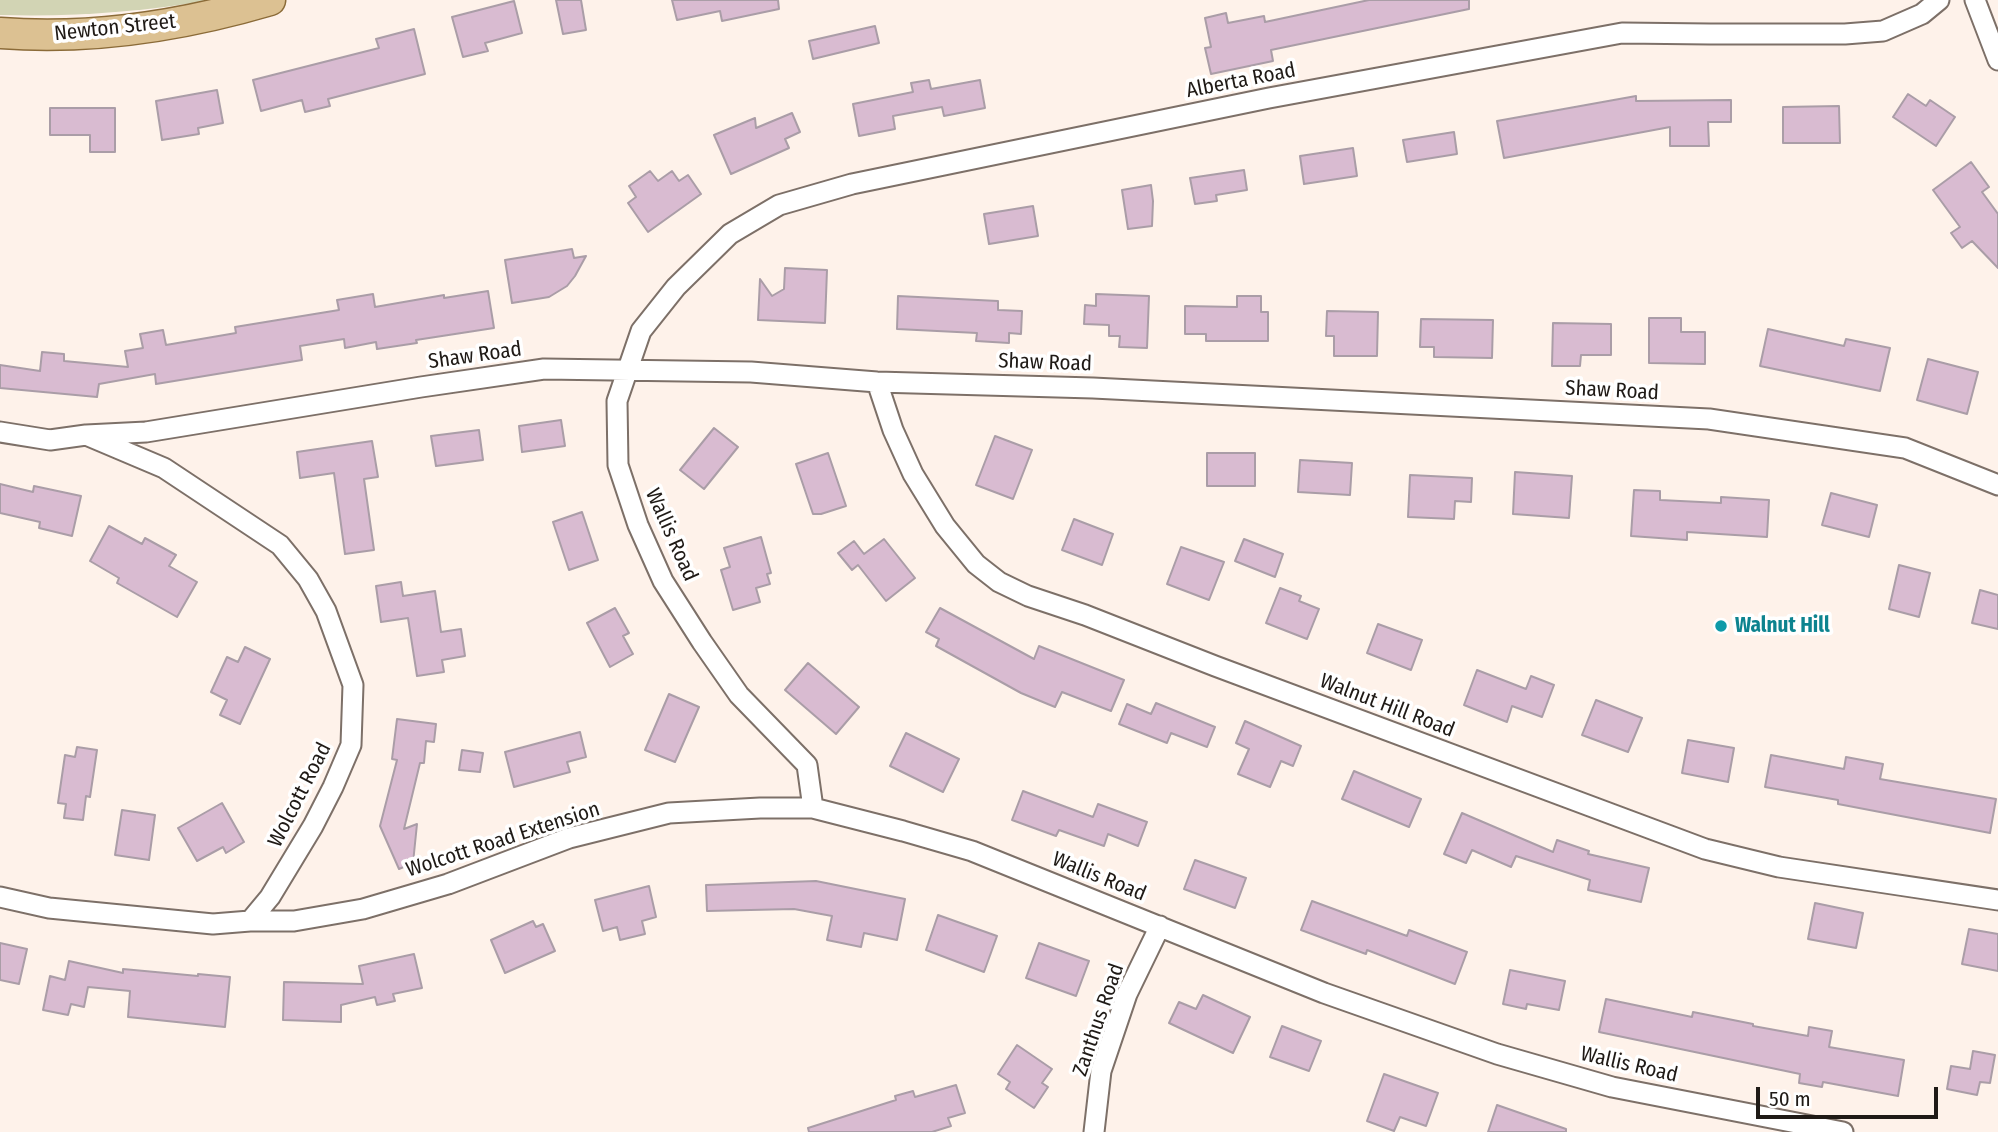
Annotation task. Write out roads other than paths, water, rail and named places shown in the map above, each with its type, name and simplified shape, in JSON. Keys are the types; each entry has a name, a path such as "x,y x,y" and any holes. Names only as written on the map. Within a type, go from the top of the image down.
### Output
{"main road":[{"name":"Newton Street","path":"0,33 54,35 130,30 181,22 270,0"}],"street":[{"name":"Alberta Road","path":"626,371 641,331 676,287 730,234 779,205 852,184 1269,97 1622,33 1778,34 1883,31 1922,14 1940,0"},
{"path":"1975,0 1998,60"},
{"name":"Shaw Road","path":"86,435 146,432 544,369 751,372 877,382 1093,388 1709,419 1905,448 1998,485"},
{"name":"Wallis Road","path":"626,371 617,401 618,465 638,525 663,581 739,695 807,765 813,808 972,851 1324,993 1497,1054 1612,1087 1843,1132"},
{"name":"Walnut Hill Road","path":"877,382 893,430 913,474 945,526 976,564 999,582 1027,596 1085,615 1705,849 1779,867 1998,900"},
{"path":"0,432 50,440 86,435"},
{"name":"Wolcott Road","path":"86,435 164,468 280,545 314,590 340,645 353,685 351,745 313,826 270,897 250,921"},
{"name":"Wolcott Road Extension","path":"250,921 294,921 363,909 448,884 569,838 669,813 813,808"},
{"path":"0,897 49,908 213,924 250,921"},
{"name":"Zanthus Road","path":"1094,1132 1101,1071 1127,993 1160,926"}],"place":[{"name":"Walnut Hill","path":"1721,626"}]}
